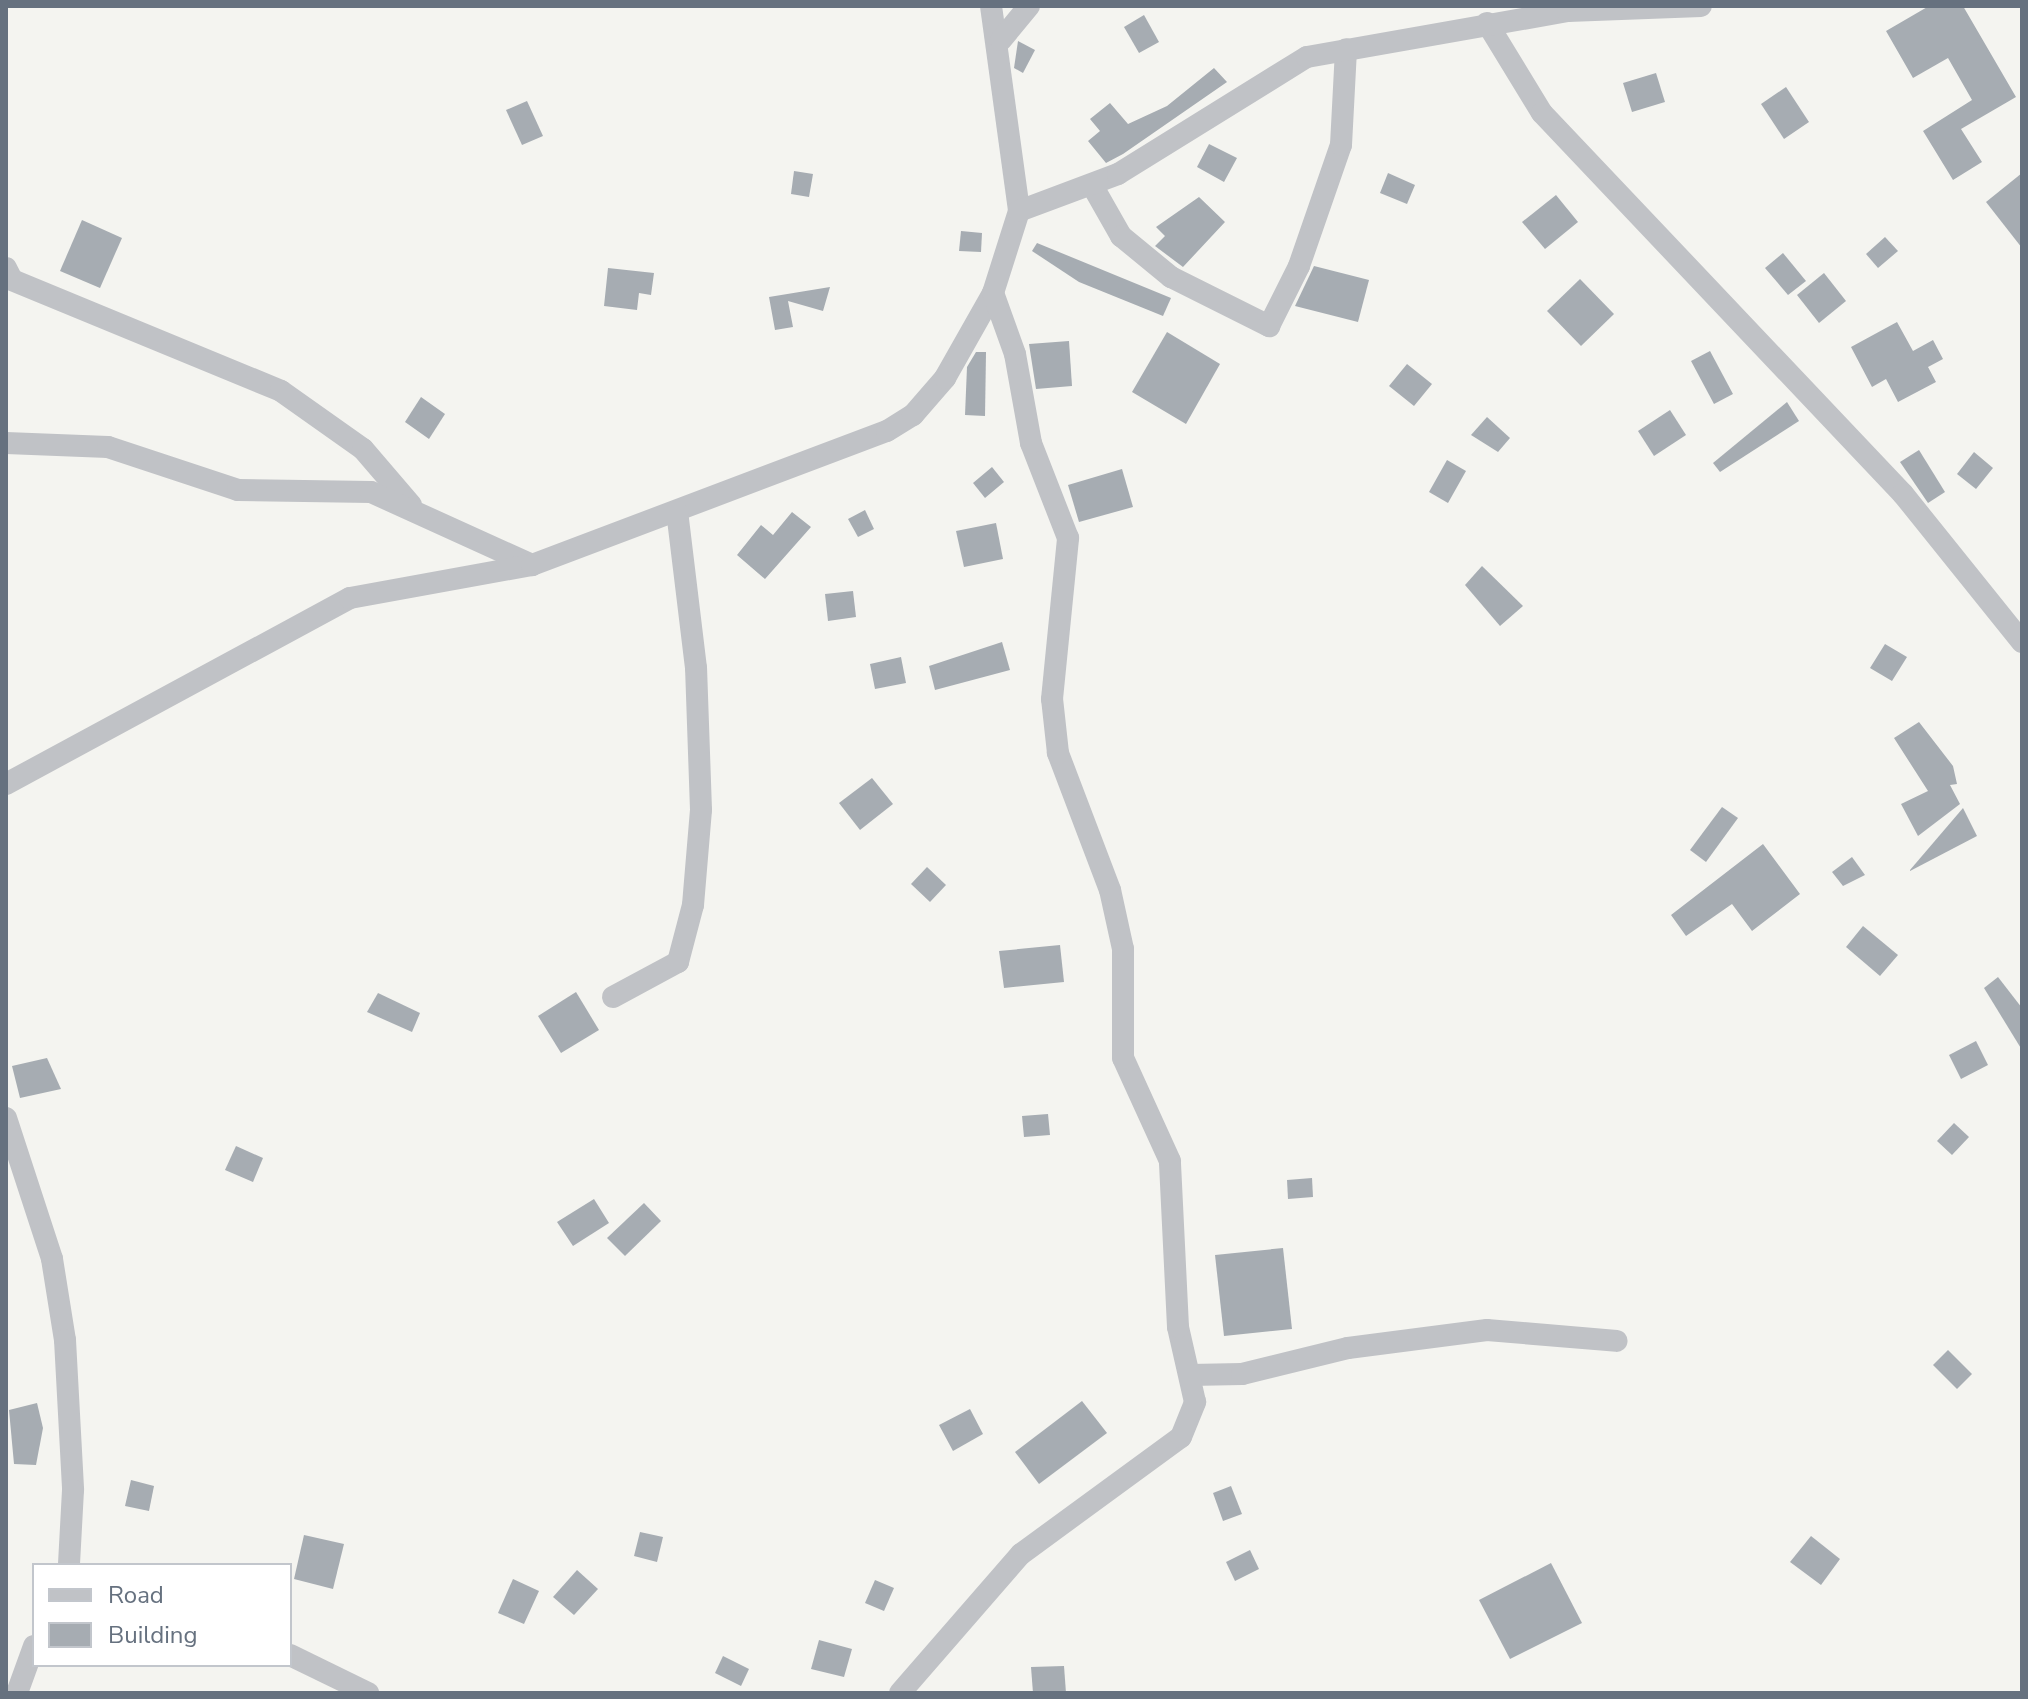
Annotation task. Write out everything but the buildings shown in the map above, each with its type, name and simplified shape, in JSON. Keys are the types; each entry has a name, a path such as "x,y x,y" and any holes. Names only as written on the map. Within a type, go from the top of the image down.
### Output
{"street":[{"path":"6,784 350,598 532,565 860,444 913,415 945,378 993,293 1019,211 1001,40 991,6"},
{"path":"1001,40 1029,6"},
{"path":"1019,211 1092,185 1307,57 1568,11 1701,6"},
{"path":"1487,23 1542,113 1903,494 2022,642"},
{"path":"1092,185 1121,236 1171,277 1269,326 1299,266 1341,145 1346,49"},
{"path":"6,268 12,280 281,391 363,449 415,509"},
{"path":"900,1693 1021,1554 1181,1437 1195,1402 1178,1327 1170,1161 1123,1058 1123,949 1110,890 1058,753 1052,699 1068,538 1031,443 1015,354 993,293"},
{"path":"6,443 96,445 238,490 371,492 415,509 532,565"},
{"path":"613,997 678,962 693,905 701,810 696,668 677,512"},
{"path":"6,1118 52,1259 65,1340 73,1563"},
{"path":"1190,1375 1242,1374 1348,1348 1487,1330 1617,1341"},
{"path":"17,1693 32,1652"},
{"path":"292,1656 368,1693"}]}
